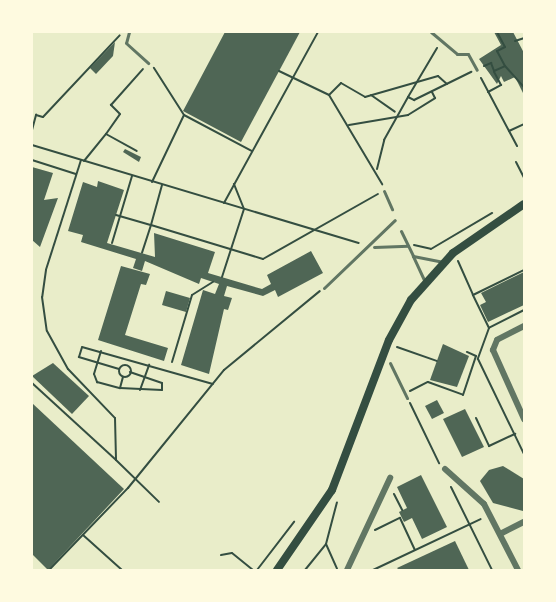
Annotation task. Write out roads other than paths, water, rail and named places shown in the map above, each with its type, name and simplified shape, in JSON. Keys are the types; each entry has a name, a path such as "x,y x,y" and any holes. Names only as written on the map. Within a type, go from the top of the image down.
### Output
{"main road":[{"path":"277,570 332,490 386,362 425,282 443,262 525,204"}],"street":[{"path":"525,326 497,340 493,350 525,419"},
{"path":"445,469 491,515 519,570"},
{"path":"347,570 390,478"},
{"path":"501,534 525,522"}],"lane":[{"path":"129,32 126,43 148,63"},
{"path":"431,32 457,54 468,54 477,70"},
{"path":"384,191 392,209"},
{"path":"324,288 373,247 396,220"},
{"path":"401,231 425,282"},
{"path":"373,247 408,246"},
{"path":"413,256 443,262"},
{"path":"386,362 407,398"}]}
